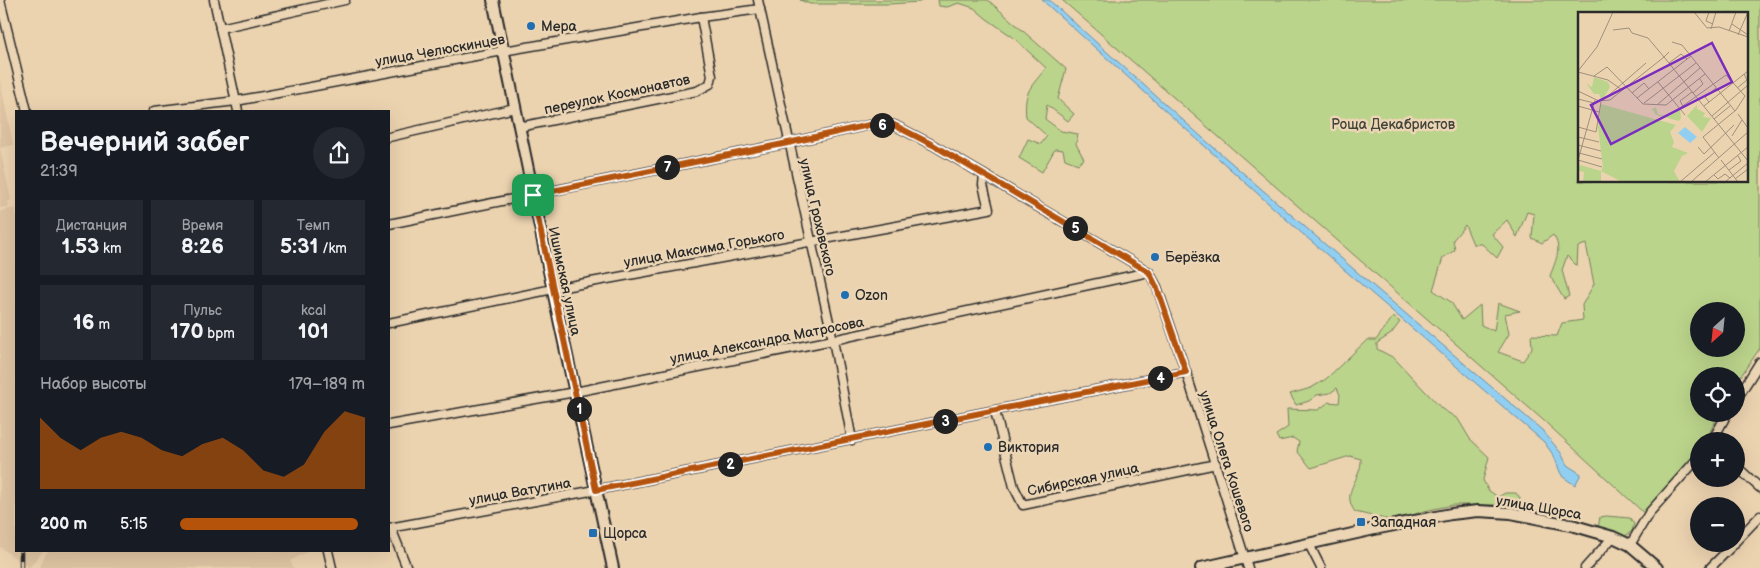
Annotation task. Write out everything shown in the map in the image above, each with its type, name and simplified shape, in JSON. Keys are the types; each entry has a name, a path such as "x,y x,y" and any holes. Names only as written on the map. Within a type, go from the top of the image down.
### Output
{"main road":[{"name":"Ишимская улица","path":"493,0 613,568"},
{"name":"улица Щорса","path":"1201,568 1247,563 1309,544 1432,517 1478,511 1511,513 1575,526 1613,537 1630,545 1657,568"}],"street":[{"path":"0,0 27,110"},
{"path":"214,0 238,110"},
{"path":"220,28 344,0"},
{"name":"улица Гроховского","path":"758,0 788,143 833,340 852,440"},
{"name":"улица Челюскинцев","path":"162,110 236,101 504,51 701,17 760,9"},
{"name":"переулок Космонавтов","path":"519,127 697,91 710,84 712,76 701,17"},
{"path":"390,138 515,108"},
{"path":"390,224 869,125 894,125 933,145 1149,272"},
{"name":"улица Максима Горького","path":"390,323 553,289 989,208 982,185 984,175"},
{"name":"улица Александра Матросова","path":"390,425 575,392 833,340 1149,272"},
{"name":"улица Олега Кошевого","path":"1149,272 1157,288 1186,372 1247,563"},
{"path":"1745,386 1760,362"},
{"name":"улица Ватутина","path":"390,528 852,440 1186,372"},
{"name":"Сибирская улица","path":"995,411 1014,486 1023,505 1216,464"},
{"path":"1630,545 1649,513 1690,467"},
{"path":"1745,474 1760,488"},
{"path":"1745,532 1760,516"},
{"path":"390,528 407,568"},
{"path":"1584,568 1613,537"},
{"path":"1309,544 1321,568"},
{"path":"328,552 332,568"},
{"path":"1713,567 1727,552"}],"shaded area":[{"path":"0,80 13,145 0,148"},
{"path":"0,148 11,200 8,201 9,207 0,208"},
{"path":"15,208 15,552 42,552 29,568 0,547 0,211"},
{"path":"47,552 307,552 290,561 294,568 40,568"}],"green space":[{"path":"800,0 922,0 920,2 889,4 810,4"},
{"path":"938,0 988,0 1066,69 1058,99 1074,114 1068,121 1047,105 1045,119 1061,131 1078,134 1076,144 1084,159 1078,164 1065,159 1063,150 1055,149 1042,172 1019,158 1028,139 1041,144 1047,136 1026,117 1025,108 1027,95 1046,68 1013,37 974,8 959,3 947,7 939,6"},
{"name":"Роща Декабристов","path":"1062,0 1760,0 1760,348 1745,370 1745,367 1690,367 1690,422 1715,422 1710,432 1690,432 1690,460 1645,514 1543,420","holes":["1527,212 1534,214 1532,238 1542,243 1553,235 1556,240 1558,250 1550,276 1564,299 1569,296 1562,270 1567,256 1577,266 1578,247 1586,244 1594,284 1582,305 1583,320 1562,323 1557,336 1531,335 1532,348 1523,361 1498,352 1509,334 1505,314 1520,311 1498,303 1494,331 1481,325 1480,305 1462,320 1451,302 1433,290 1443,258 1455,250 1453,240 1465,225 1473,244 1482,244 1497,258 1503,247 1492,234 1507,220 1517,237"]},
{"path":"1393,317 1400,322 1391,334 1377,343 1377,349 1394,358 1442,409 1458,419 1470,439 1489,457 1483,480 1488,490 1498,497 1505,493 1516,493 1520,498 1518,508 1493,505 1453,505 1424,511 1394,521 1355,512 1350,498 1361,459 1350,456 1311,468 1297,451 1299,442 1293,438 1279,441 1276,435 1288,427 1287,409 1318,410 1329,402 1339,403 1340,395 1337,388 1330,393 1317,395 1309,401 1296,405 1290,394 1311,388 1326,379 1367,340 1376,340"},
{"path":"1600,517 1630,518 1634,524 1632,531 1624,537 1598,528"}],"water":[{"path":"1042,0 1049,0 1204,139 1543,431 1561,453 1567,465 1581,474 1575,485 1563,477 1554,456 1544,442 1297,229"}],"railway":[{"path":"21,552 21,568"}],"place":[{"name":"Мера","path":"531,26"},
{"name":"Берёзка","path":"1155,257"},
{"name":"Ozon","path":"845,295"},
{"name":"Виктория","path":"988,447"},
{"name":"Западная","path":"1361,522"},
{"name":"Щорса","path":"593,533"}],"route":[{"path":"869,125 894,125 933,145 1135,262 1149,272 1157,288 1186,372 596,490 533,195 869,125"}]}
